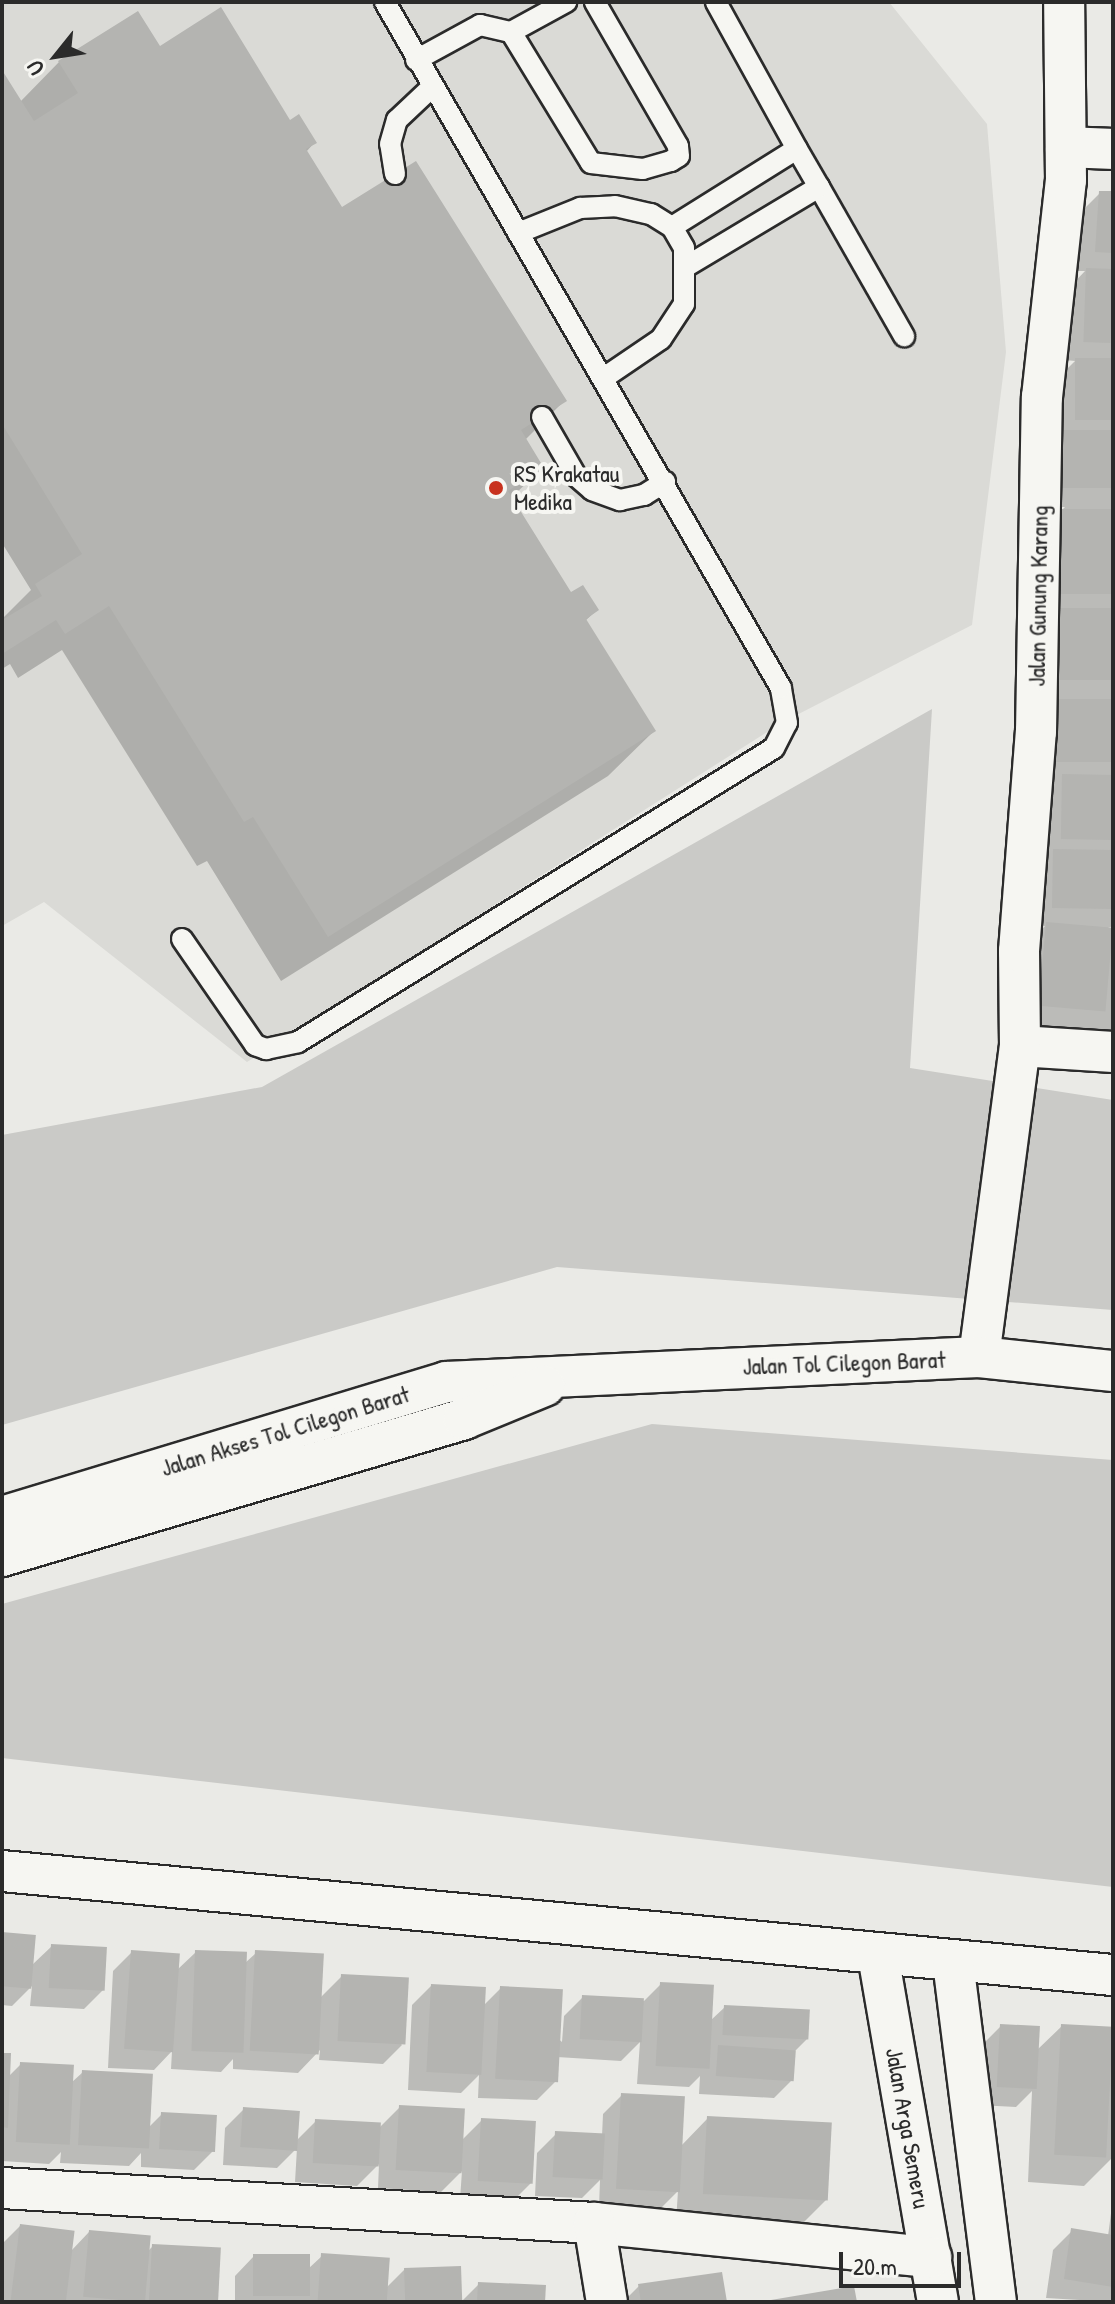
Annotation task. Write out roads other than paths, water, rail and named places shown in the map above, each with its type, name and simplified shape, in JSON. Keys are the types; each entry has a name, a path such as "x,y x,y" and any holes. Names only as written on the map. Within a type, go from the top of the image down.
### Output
{"street":[{"name":"Jalan Gunung Karang","path":"979,1357 1020,1046 1019,951 1036,732 1042,397 1066,147 1064,2"},
{"path":"1066,147 1113,149"},
{"path":"1020,1046 1113,1052"},
{"name":"Jalan Tol Cilegon Barat","path":"574,1373 979,1357 1113,1371"},
{"path":"2,1556 464,1419 574,1373"},
{"name":"Jalan Akses Tol Cilegon Barat","path":"2,1517 446,1382 574,1373"},
{"path":"2,1871 1113,1975"},
{"name":"Jalan Arga Semeru","path":"878,1955 938,2302"},
{"path":"953,1962 996,2302"},
{"path":"2,2188 594,2223 931,2257"},
{"path":"594,2223 607,2302"}],"lane":[{"path":"182,939 247,1036 266,1049 281,1049 774,748 787,723 781,688 605,377 431,88 385,2"},
{"path":"416,60 480,25 511,32 566,2"},
{"path":"511,32 591,163 643,169 671,161 679,156 678,146 595,2"},
{"path":"716,2 904,336"},
{"path":"395,174 390,144 397,120 431,88"},
{"path":"672,227 797,149"},
{"path":"687,266 819,187"},
{"path":"518,233 580,208 615,206 651,214 672,227 684,248 687,266 684,304 661,339 605,377"},
{"path":"542,417 576,476 592,490 620,500 644,495 665,482"}],"place":[{"name":"RS Krakatau Medika","path":"496,488"}]}
